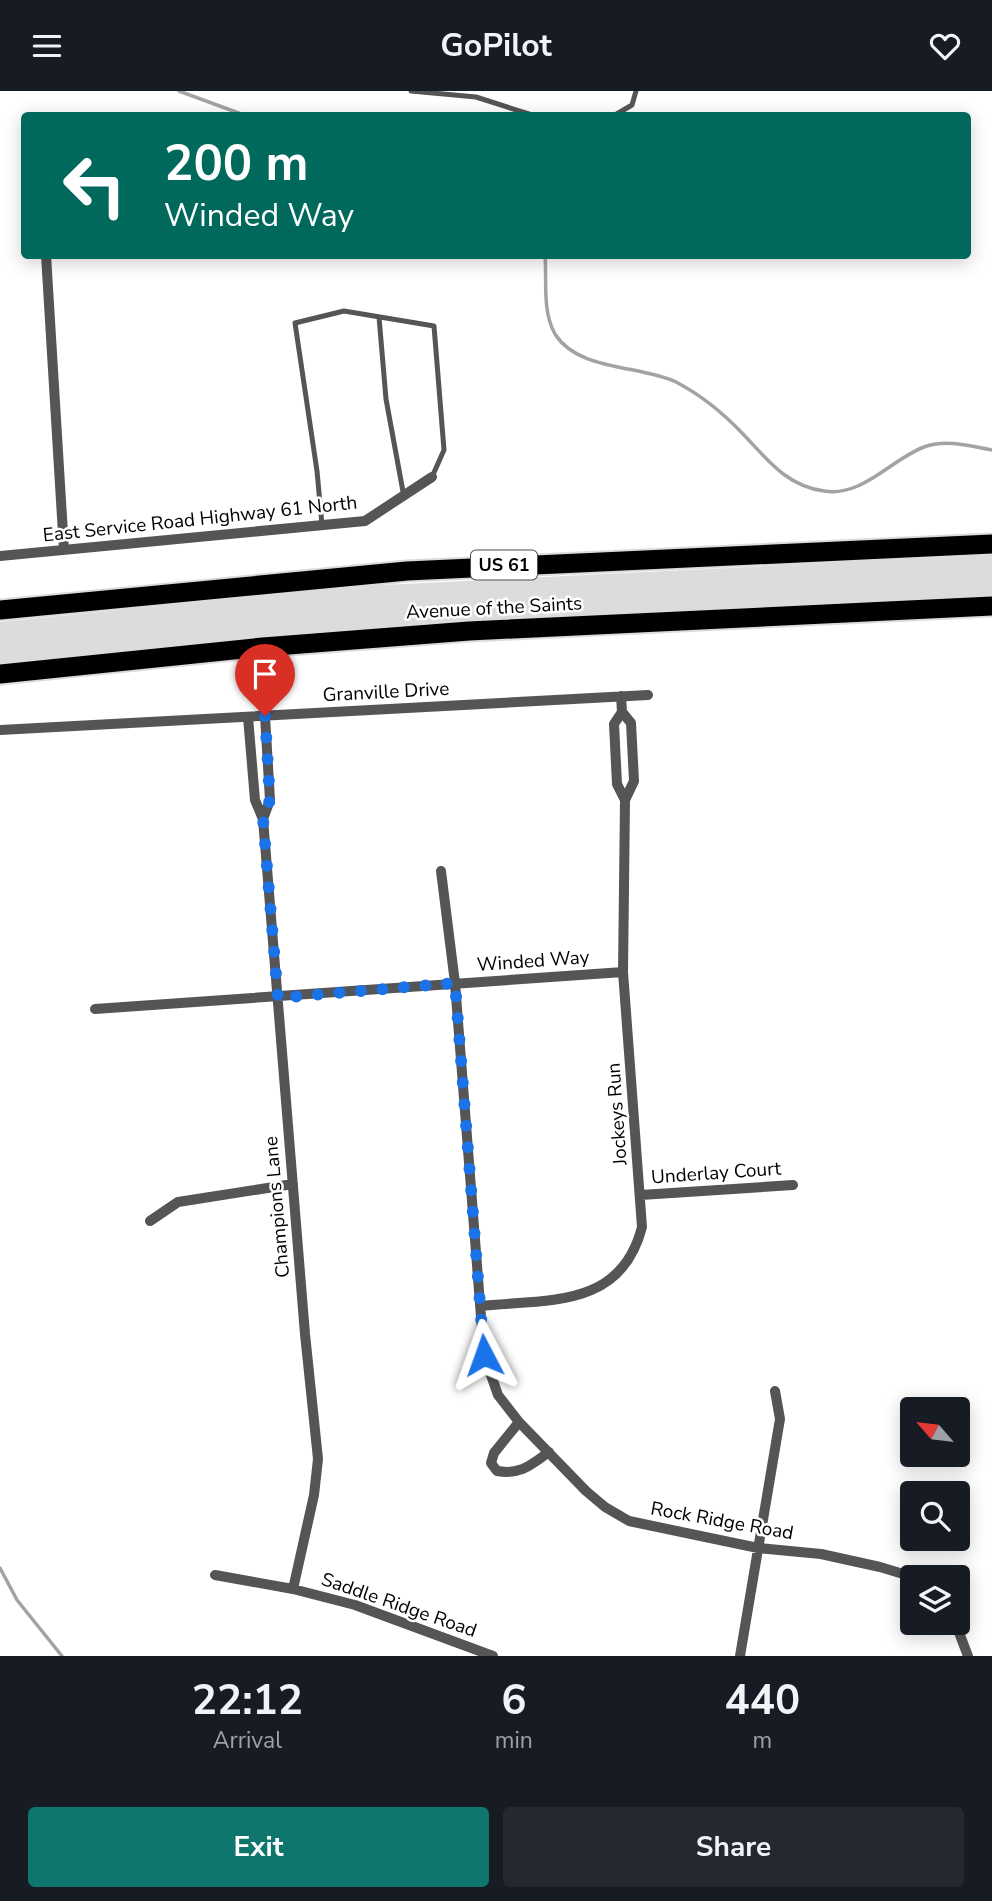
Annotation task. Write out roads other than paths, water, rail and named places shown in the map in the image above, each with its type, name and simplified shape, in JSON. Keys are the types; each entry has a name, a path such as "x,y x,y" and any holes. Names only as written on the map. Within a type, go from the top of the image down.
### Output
{"highway":[{"name":"US 61","path":"0,610 407,571 992,544"},
{"name":"Avenue of the Saints","path":"0,674 263,647 469,631 992,606"}],"street":[{"path":"46,259 64,550"},
{"name":"East Service Road Highway 61 North","path":"0,556 365,521 432,477"},
{"name":"Granville Drive","path":"0,730 648,695"},
{"name":"Jockeys Run","path":"480,1306 580,1296 601,1287 619,1272 634,1252 642,1227 623,972 625,800 634,781 631,723 622,712 621,696"},
{"name":"Jockeys Run","path":"622,712 614,724 617,784 625,800"},
{"name":"Champions Lane","path":"263,819 270,800 265,716"},
{"name":"Champions Lane","path":"248,717 255,800 263,819 317,1459 314,1495 293,1589"},
{"name":"Rock Ridge Road","path":"441,871 455,983 484,1355 498,1395 519,1422 586,1491 605,1507 629,1521 758,1548 821,1554 900,1573"},
{"name":"Winded Way","path":"95,1009 623,972"},
{"path":"150,1221 178,1202 293,1184"},
{"name":"Underlay Court","path":"641,1195 793,1185"},
{"path":"740,1656 780,1419 775,1391"},
{"path":"519,1422 494,1453 491,1463 496,1471 512,1474 549,1452"},
{"name":"Saddle Ridge Road","path":"215,1574 293,1589 355,1605 493,1656"},
{"path":"960,1635 968,1656"}],"lane":[{"path":"411,91 476,97 523,112"},
{"path":"620,112 632,105 636,91"},
{"path":"322,525 317,471 295,323 344,311 434,326 444,450 432,477"},
{"path":"379,317 386,399 404,497"}],"waterway":[{"path":"179,91 236,112"},
{"path":"545,259 548,316 555,334 565,346 594,361 661,377 685,387 720,412 778,470 799,483 824,491 851,488 864,483 912,453 932,445 958,444 992,450"},
{"path":"0,1568 17,1600 62,1656"}]}
